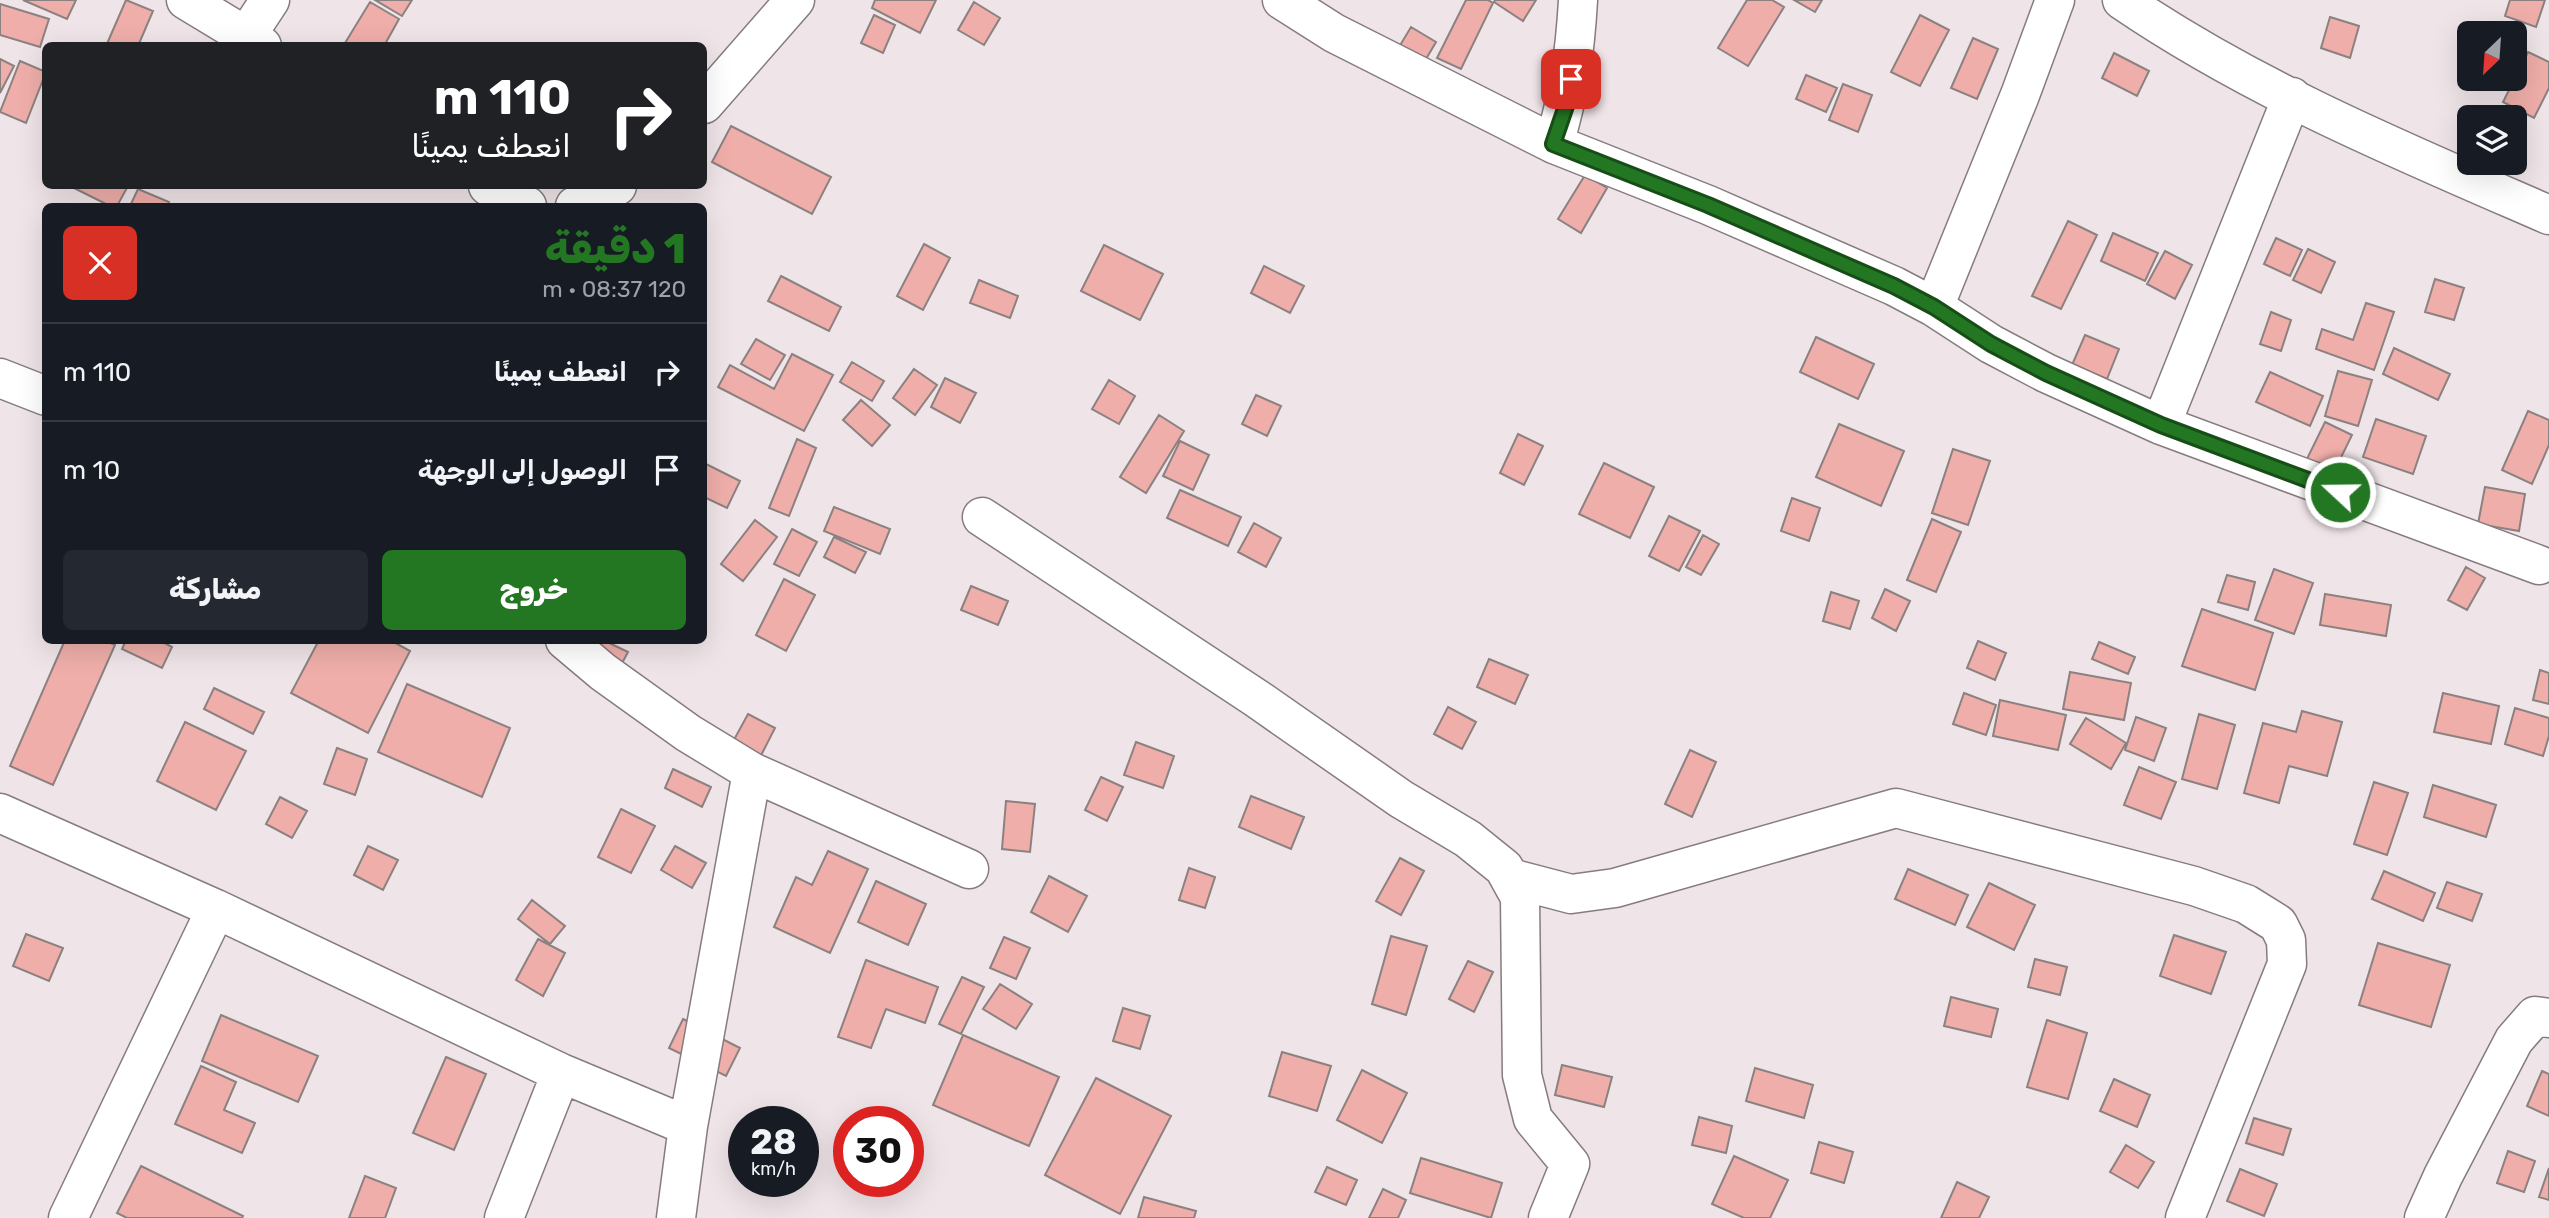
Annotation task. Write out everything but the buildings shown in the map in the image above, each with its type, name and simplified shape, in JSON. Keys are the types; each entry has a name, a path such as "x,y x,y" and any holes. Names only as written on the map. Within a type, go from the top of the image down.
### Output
{"street":[{"path":"186,0 254,40 270,0"},
{"path":"707,101 795,0"},
{"path":"1282,0 1334,33 1553,144 1821,253 1894,286 1934,307 1991,344 2046,373 2161,425 2539,565"},
{"path":"1553,144 1567,103 1575,55 1578,0"},
{"path":"1934,307 2020,95 2055,0"},
{"path":"2122,0 2212,56 2381,142 2549,215"},
{"path":"2161,425 2292,97"},
{"path":"494,189 521,203"},
{"path":"581,203 611,189"},
{"path":"0,378 42,394"},
{"path":"982,517 1256,698 1401,799 1468,839 1504,868 1520,897 1522,1075 1533,1119 1570,1164 1548,1218"},
{"path":"570,644 603,672 688,733 751,772 969,869"},
{"path":"676,1218 688,1126 751,772"},
{"path":"1510,878 1571,894 1615,888 1896,808 2194,886 2246,904 2278,924 2286,940 2287,964 2185,1218"},
{"path":"0,813 216,909 561,1073 688,1126"},
{"path":"68,1218 216,909"},
{"path":"2424,1218 2514,1040 2535,1016 2549,1018"},
{"path":"504,1218 561,1073"}],"route":[{"path":"1571,79 1567,103 1553,144 1834,258 1934,307 1991,344 2046,373 2161,425 2340,492"}]}
